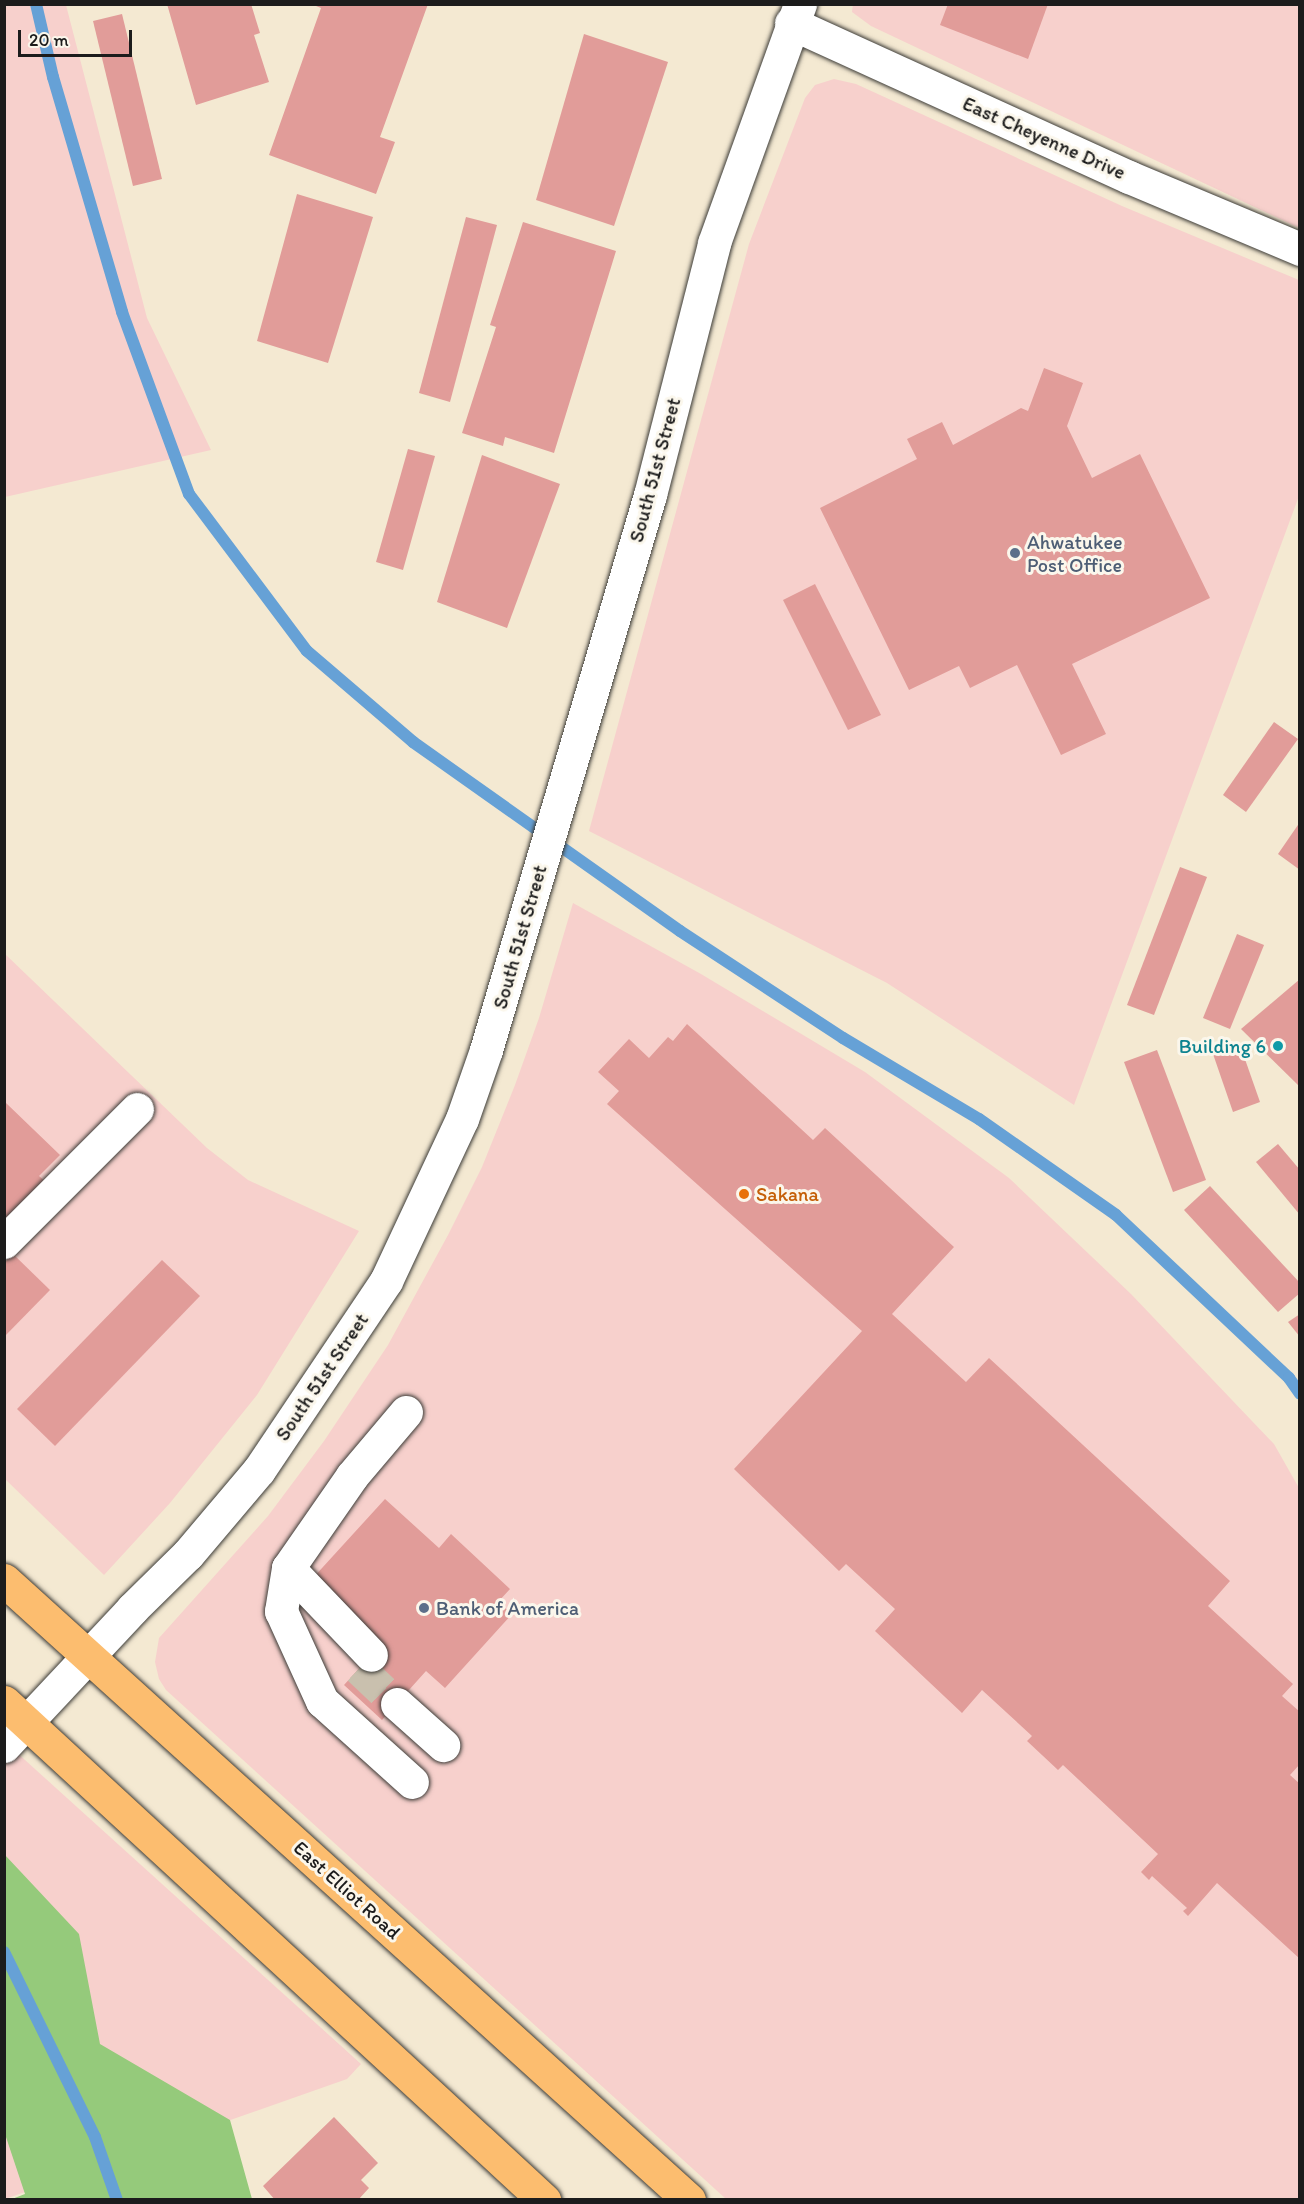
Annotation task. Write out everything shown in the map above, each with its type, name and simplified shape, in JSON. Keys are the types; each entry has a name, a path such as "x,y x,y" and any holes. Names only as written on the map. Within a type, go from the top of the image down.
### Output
{"main road":[{"name":"East Elliot Road","path":"4,1580 689,2199"},
{"path":"16,1712 541,2199"}],"street":[{"name":"East Cheyenne Drive","path":"795,14 1299,249"},
{"name":"South 51st Street","path":"4,1746 16,1712 88,1656 188,1554 259,1470 386,1281 462,1119 486,1050 650,495 714,243 795,14"},
{"path":"4,1242 137,1109"},
{"path":"403,1697 434,1757 322,1701 281,1611 288,1573 352,1476 406,1412"},
{"path":"288,1573 319,1601 365,1662"}],"shaded area":[{"path":"853,4 1299,5 1299,228 871,26 852,12"},
{"path":"4,5 66,5 147,318 211,450 5,497"},
{"path":"834,79 856,84 1122,206 1299,280 1299,496 1074,1105 887,983 589,831 749,244 805,98 815,85"},
{"path":"573,903 701,974 865,1072 1009,1178 1131,1294 1274,1444 1299,1488 1299,2199 726,2199 166,1690 159,1679 155,1662 159,1638 268,1516 324,1441 388,1345 448,1235 482,1167 515,1085 539,1018"},
{"path":"4,953 207,1148 248,1180 359,1231 257,1395 170,1503 104,1575 5,1479"},
{"path":"4,1741 361,2064 347,2079 5,2199"}],"green space":[{"path":"5,1855 79,1934 100,2044 230,2120 252,2199 12,2199 25,2194 5,2134"}],"building":[{"path":"167,4 251,4 260,33 254,35 269,82 196,105"},
{"path":"311,4 428,4 380,137 395,142 376,194 269,155 321,8"},
{"path":"948,4 1048,4 1028,59 940,25"},
{"path":"122,14 162,179 133,186 93,21"},
{"path":"584,34 668,62 614,226 536,200"},
{"path":"297,194 373,217 328,363 257,341"},
{"path":"466,217 497,225 450,402 419,393"},
{"path":"523,222 616,251 554,453 505,437 503,446 462,433 496,327 490,325"},
{"name":"Ahwatukee Post Office","path":"1044,368 1083,383 1067,426 1092,478 1140,454 1210,598 1072,664 1106,734 1061,755 1017,665 970,688 959,666 909,690 820,508 917,459 907,439 942,422 953,445 1021,408 1028,411"},
{"path":"408,449 435,456 403,570 376,562"},
{"path":"482,455 560,484 507,628 437,602"},
{"path":"815,584 881,715 848,730 783,600"},
{"path":"1274,722 1298,739 1246,812 1223,795"},
{"path":"1300,822 1300,870 1278,854"},
{"path":"1180,867 1207,877 1154,1015 1127,1005"},
{"path":"1237,934 1264,945 1230,1029 1203,1018"},
{"name":"Building 6","path":"1300,979 1300,1087 1241,1029"},
{"path":"687,1024 813,1140 825,1128 954,1247 892,1314 966,1382 989,1358 1230,1581 1208,1606 1293,1684 1282,1696 1300,1712 1300,1764 1290,1775 1300,1784 1300,1959 1217,1883 1188,1916 1183,1911 1187,1908 1152,1876 1149,1880 1141,1872 1158,1854 1063,1765 1058,1770 1027,1741 1032,1736 982,1690 962,1713 875,1631 895,1609 846,1564 839,1571 734,1469 862,1331 607,1104 619,1091 598,1072 629,1039 649,1058 668,1037 673,1041"},
{"path":"1240,1045 1260,1102 1233,1112 1213,1054"},
{"path":"1157,1050 1206,1180 1173,1192 1124,1062"},
{"path":"6,1103 60,1155 39,1176 47,1183 4,1227"},
{"path":"1278,1144 1300,1170 1300,1215 1256,1162"},
{"path":"1210,1186 1300,1283 1300,1293 1278,1312 1184,1210"},
{"path":"13,1254 50,1290 4,1337 4,1263"},
{"path":"162,1260 200,1296 55,1446 17,1409"},
{"path":"1300,1314 1300,1337 1288,1322"},
{"name":"Bank of America","path":"385,1499 439,1548 451,1534 510,1589 498,1602 512,1614 445,1688 426,1671 382,1720 344,1685 382,1643 312,1579"},
{"path":"334,2117 378,2163 361,2180 369,2188 358,2200 275,2200 263,2186"}],"waterway":[{"path":"36,4 53,77 122,312 189,494 307,651 413,742 680,931 843,1038 979,1119 1116,1215 1289,1378 1300,1394"},
{"path":"4,1952 95,2137 117,2200"}],"tunnel":[{"path":"359,1668 397,1704"}],"place":[{"name":"Ahwatukee Post Office","path":"1015,553"},
{"name":"Building 6","path":"1278,1046"},
{"name":"Sakana","path":"744,1194"},
{"name":"Bank of America","path":"424,1608"}]}
